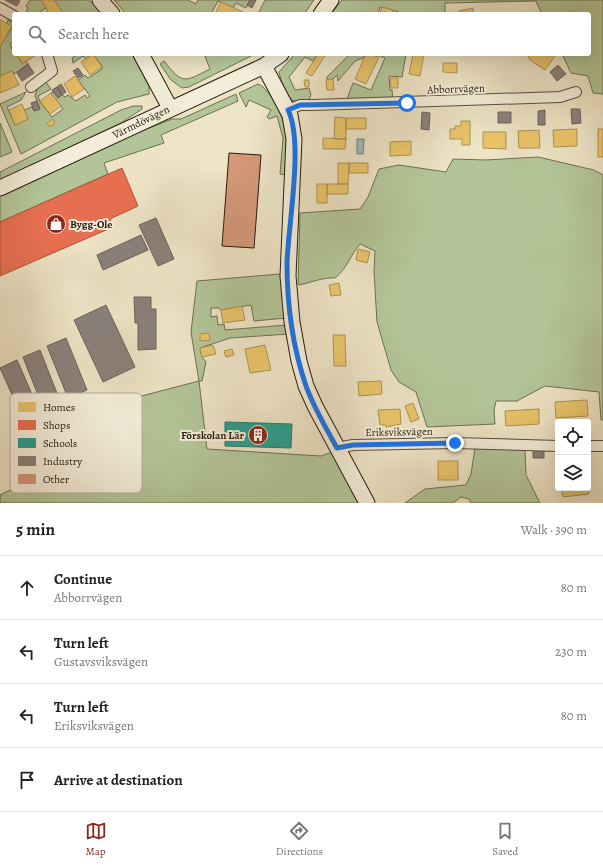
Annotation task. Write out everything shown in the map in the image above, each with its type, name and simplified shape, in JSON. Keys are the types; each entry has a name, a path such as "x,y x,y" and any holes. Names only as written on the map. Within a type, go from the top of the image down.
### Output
{"street":[{"path":"100,0 110,12"},
{"path":"322,12 331,0"},
{"path":"0,8 12,15"},
{"path":"31,87 52,71 48,56"},
{"path":"142,56 170,108"},
{"name":"Värmdövägen","path":"0,188 170,108 264,66 278,56"},
{"path":"264,66 288,110 292,122 294,148 287,263 292,322 306,386 322,422 367,503"},
{"name":"Abborrvägen","path":"288,110 300,105 560,97 576,92"},
{"name":"Eriksviksvägen","path":"337,448 353,445 455,443 555,446"},
{"path":"591,446 603,446"}],"green space":[{"path":"30,0 41,0 46,8 40,12 26,12 28,8 26,6"},
{"path":"54,0 89,0 101,12 63,12"},
{"path":"114,0 188,0 196,4 198,0 250,0 246,8 236,3 233,8 218,1 212,12 124,12"},
{"path":"265,0 314,0 305,12 259,12"},
{"path":"342,0 603,0 603,94 593,93 588,76 571,73 563,56 591,56 591,12 541,12 536,1 445,3 445,12 399,12 380,7 379,12 333,12"},
{"path":"8,20 12,22 12,27 7,23"},
{"path":"12,27 12,42 10,44 12,56 17,56 22,63 26,61 28,64 14,74 12,71 0,76 0,47"},
{"path":"75,56 83,56 73,63 72,58"},
{"path":"83,56 90,56 86,59"},
{"path":"94,56 133,56 149,86 149,94 117,102 21,154 0,104 26,92 21,100 7,107 15,125 28,119 24,110 32,107 34,111 40,109 35,96 38,86 45,81 51,89 38,96 40,102 52,117 63,109 51,93 53,92 65,97 68,95 76,101 85,95 87,98 90,96 78,80 85,75 88,78 102,69 102,66"},
{"path":"205,56 251,56 189,87 182,88 171,80 160,64 164,61 180,78 184,79 195,77 210,69"},
{"path":"293,56 317,56 313,61 305,57 289,77 295,90 309,88 311,95 309,100 293,101 286,91 279,72"},
{"path":"348,56 364,56 363,58 355,61 338,81 337,75 333,79 327,80 327,77"},
{"path":"380,56 406,56 402,77 389,76 390,90 392,90 393,99 347,99 353,83 371,90 385,58"},
{"path":"258,84 263,87 272,97 285,126 287,136 286,175 280,174 283,138 277,116 269,119 267,117 271,110 249,100 246,107 239,93"},
{"path":"236,94 238,101 161,135 164,143 104,163 108,174 0,222 0,192 106,145 172,119 181,119"},
{"path":"133,106 142,106 142,109 121,123 0,180 0,172 121,110"},
{"path":"0,123 12,152 0,157"},
{"path":"538,157 594,170 603,175 603,420 601,420 599,392 545,386 517,401 496,401 494,410 495,424 427,427 416,392 399,382 391,370 377,322 374,272 375,251 360,244 343,270 335,278 321,279 298,285 300,213 360,209 368,197 379,169 399,165 446,172 453,159 486,160"},
{"path":"280,274 286,318 254,321 251,305 221,310 219,308 211,308 211,317 217,316 218,325 224,324 225,330 287,325 289,334 230,338 200,348 202,357 206,362 202,381 199,381 191,332 197,281"},
{"path":"199,381 207,449 321,456 332,452 361,503 0,503 0,495 10,490 10,493 142,493 142,396"},
{"path":"475,448 525,450 526,475 540,503 471,503 469,499 461,497 453,503 405,503 425,489 466,485 471,474"}],"water":[{"path":"357,139 364,139 363,154 357,154"}],"building: Homes":[{"path":"41,0 54,0 63,12 46,12 48,11"},
{"path":"221,2 243,12 216,12"},
{"path":"382,7 393,10 392,12 381,12"},
{"path":"473,8 474,12 459,12"},
{"path":"0,20 12,26 0,47"},
{"path":"18,56 34,56 23,63"},
{"path":"90,56 94,56 102,67 90,75 81,62"},
{"path":"317,56 325,56 312,76 306,73"},
{"path":"365,56 379,57 366,84 355,79"},
{"path":"413,56 424,56 420,76 409,74"},
{"path":"528,56 555,56 545,70 530,60"},
{"path":"443,63 457,63 457,73 443,72"},
{"path":"12,71 19,85 0,93 0,76"},
{"path":"75,76 84,89 72,97 64,84"},
{"path":"390,78 398,78 398,88 391,88"},
{"path":"333,79 334,90 327,90 326,80"},
{"path":"304,80 309,80 309,87 305,87"},
{"path":"51,93 61,106 50,114 40,101"},
{"path":"22,104 28,119 15,125 9,110"},
{"path":"335,117 346,118 346,139 334,139"},
{"path":"346,118 366,118 366,129 346,129"},
{"path":"53,119 55,123 50,127 47,123"},
{"path":"461,121 470,121 470,145 462,145 462,139 450,139 450,129 455,129 455,126 461,126"},
{"path":"577,129 577,146 554,147 553,130"},
{"path":"598,129 603,129 603,157 598,157"},
{"path":"539,130 540,148 519,148 518,131"},
{"path":"483,132 506,132 506,149 483,148"},
{"path":"323,138 346,139 345,149 323,149"},
{"path":"411,141 411,155 390,156 390,142"},
{"path":"338,163 349,163 348,184 338,184"},
{"path":"349,163 368,163 368,173 349,173"},
{"path":"317,184 327,184 327,203 317,203"},
{"path":"327,184 348,184 348,194 327,194"},
{"path":"358,249 370,252 367,263 356,260"},
{"path":"339,283 341,295 331,296 329,285"},
{"path":"242,306 245,320 223,323 221,310"},
{"path":"209,333 210,340 200,341 200,334"},
{"path":"333,335 345,335 346,366 334,366"},
{"path":"213,345 216,354 202,357 200,348"},
{"path":"265,345 271,370 250,373 245,349"},
{"path":"232,349 234,355 226,357 224,351"},
{"path":"381,381 382,394 359,396 358,382"},
{"path":"587,400 588,416 556,418 555,402"},
{"path":"413,403 419,419 411,422 405,406"},
{"path":"400,409 401,424 386,427 386,425 380,425 378,410"},
{"path":"539,409 539,424 506,426 505,411"},
{"path":"438,461 458,461 458,480 438,480"},
{"path":"562,491 589,491 589,494 563,497"}],"building: Shops":[{"name":"Bygg-Ole","path":"122,168 138,206 110,219 113,227 0,276 0,222"}],"building: Schools":[{"name":"Förskolan Lär","path":"225,422 292,424 291,448 225,446"}],"building: Industry":[{"path":"5,0 17,0 20,1 17,6"},
{"path":"250,0 256,0 252,8 247,5"},
{"path":"28,64 34,73 22,81 17,73"},
{"path":"558,65 566,74 557,81 550,72"},
{"path":"78,68 83,75 78,78 73,71"},
{"path":"61,84 66,92 62,95 57,87"},
{"path":"57,87 62,95 58,98 52,90"},
{"path":"37,101 40,109 34,111 31,103"},
{"path":"571,109 580,109 581,123 572,124"},
{"path":"545,110 545,125 538,125 538,111"},
{"path":"422,112 430,113 429,130 421,129"},
{"path":"498,112 511,112 511,123 498,123"},
{"path":"156,218 174,259 158,266 139,225"},
{"path":"141,235 148,250 103,270 97,255"},
{"path":"134,297 151,297 151,309 156,309 156,349 138,350 138,323 135,323"},
{"path":"106,305 135,367 103,382 74,320"},
{"path":"66,338 87,390 80,393 66,393 47,346"},
{"path":"40,350 57,393 37,393 23,357"},
{"path":"17,360 32,393 11,393 0,368"},
{"path":"533,449 544,449 544,458 533,458"}],"building: Other":[{"path":"229,153 261,155 254,248 222,246"}],"place":[{"name":"Bygg-Ole","path":"56,224"},
{"name":"Förskolan Lär","path":"258,435"}],"route":[{"path":"407,103 300,105 288,110 292,122 294,139 287,263 289,303 299,361 306,386 322,422 337,448 353,445 455,443"}]}
